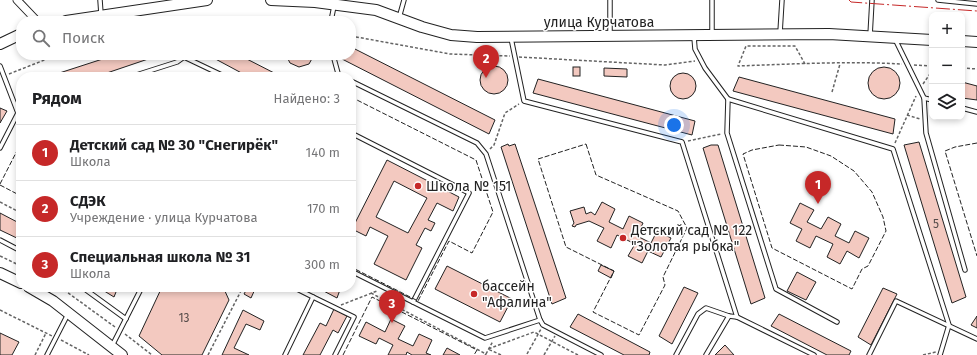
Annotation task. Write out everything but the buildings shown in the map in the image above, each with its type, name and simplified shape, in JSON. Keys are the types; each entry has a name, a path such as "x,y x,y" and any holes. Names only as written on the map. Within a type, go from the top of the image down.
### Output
{"main road":[{"path":"95,16 207,0"},
{"name":"улица Курчатова","path":"271,0 334,2 376,10 399,19 451,35 477,37 830,34 929,40"},
{"path":"0,44 16,36"},
{"path":"965,41 977,42"},
{"path":"0,273 16,281"},
{"path":"38,292 53,301 122,355"}],"street":[{"path":"18,0 32,16"}],"lane":[{"path":"100,0 101,15"},
{"path":"399,19 404,0"},
{"path":"610,0 610,36"},
{"path":"712,0 712,35"},
{"path":"780,34 782,0"},
{"path":"870,37 872,0"},
{"path":"938,0 977,4"},
{"path":"331,16 334,2"},
{"path":"510,36 524,101 682,142 737,317"},
{"path":"694,36 695,49 728,99 727,133 776,289 836,322"},
{"path":"894,38 924,98 926,133 965,270"},
{"path":"146,72 180,60"},
{"path":"190,60 216,72"},
{"path":"334,60 337,72"},
{"path":"0,66 16,106"},
{"path":"356,83 477,143 486,154 540,320 543,325 601,355"},
{"path":"924,98 929,99"},
{"path":"728,99 893,149 948,325 940,355"},
{"path":"965,109 977,112"},
{"path":"0,148 16,119"},
{"path":"356,136 469,193 413,302"},
{"path":"0,240 16,248"},
{"path":"356,274 486,338 540,320"},
{"path":"89,292 126,319"},
{"path":"112,347 140,292"},
{"path":"303,292 354,318 335,355"},
{"path":"284,355 313,297"},
{"path":"869,355 896,301 977,339"},
{"path":"676,355 698,314 706,308 729,316 737,317 814,355"},
{"path":"47,355 68,313"},
{"path":"706,355 729,316"}],"path":[{"path":"356,37 450,54 515,56 665,65 701,60"},
{"path":"804,64 795,46 746,46 738,66 876,62 929,66"},
{"path":"4,76 44,60"},
{"path":"832,92 840,64"},
{"path":"965,68 977,69"},
{"path":"895,144 907,114 929,76"},
{"path":"486,154 494,145 505,113 524,101"},
{"path":"907,114 925,120"},
{"path":"682,142 727,133"},
{"path":"0,202 16,210"},
{"path":"0,256 16,264"},
{"path":"334,308 384,288"},
{"path":"67,292 152,355"},
{"path":"208,355 240,292"},
{"path":"371,293 485,354 497,335"},
{"path":"0,310 89,355"},
{"path":"527,354 543,325"},
{"path":"488,349 534,332 552,340 578,355"},
{"path":"35,355 46,333"},
{"path":"544,355 557,333"},
{"path":"488,349 501,355"},
{"path":"923,355 941,350"}],"fence":[{"path":"356,100 476,160 493,212 472,253 449,241 418,301 356,270"},
{"path":"977,143 955,147 945,151 977,256"},
{"path":"586,144 596,175 678,211 687,228 663,277 665,285 639,335 593,312 614,271 566,247 538,159 586,144"},
{"path":"779,145 806,147 831,156 854,171 872,192 883,217 886,231 868,266 862,269 852,289 772,248 743,154 752,150 779,145"},
{"path":"0,184 16,153"},
{"path":"0,185 16,193"},
{"path":"343,355 372,297 477,350 474,355"}],"power":[{"path":"849,0 851,2 977,11"}],"place":[{"name":"СДЭК","path":"486,78"},
{"name":"Школа № 151","path":"418,186"},
{"name":"Детский сад № 30 \"Снегирёк\"","path":"818,204"},
{"name":"Детский сад № 122 \"Золотая рыбка\"","path":"623,238"},
{"name":"бассейн \"Афалина\"","path":"474,294"},
{"name":"Специальная школа № 31","path":"392,323"}]}
